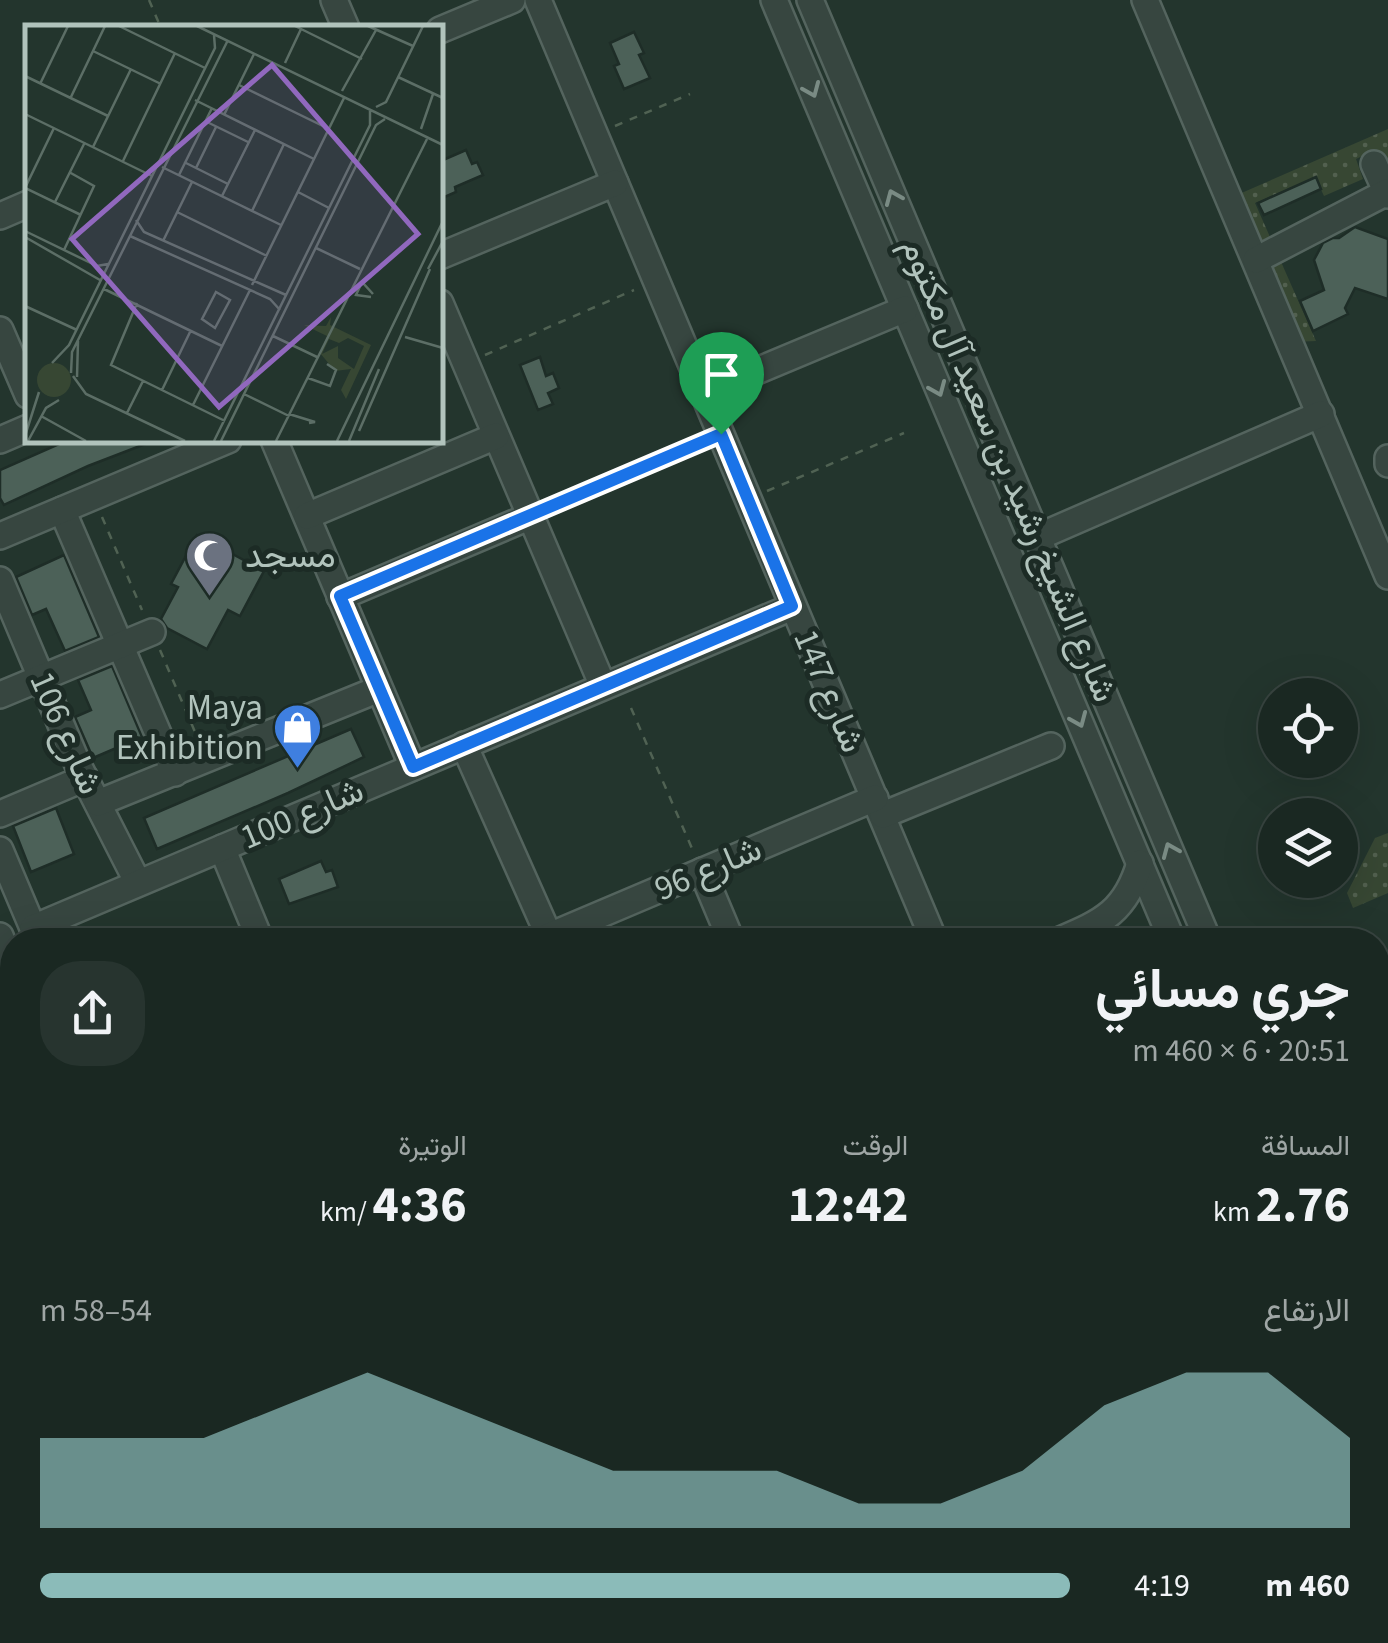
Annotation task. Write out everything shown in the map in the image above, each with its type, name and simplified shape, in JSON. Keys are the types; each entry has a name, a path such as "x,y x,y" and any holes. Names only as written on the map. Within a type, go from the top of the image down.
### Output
{"street":[{"path":"334,0 345,25"},
{"path":"442,29 512,0"},
{"name":"شارع 147","path":"538,0 929,928"},
{"name":"شارع الشيخ رشيد بن سعيد آل مكتوم","path":"774,0 1167,928"},
{"name":"شارع الشيخ رشيد بن سعيد آل مكتوم","path":"810,0 1203,928"},
{"path":"1144,0 1320,414 1377,517 1388,576"},
{"path":"1256,260 1387,194 1374,164"},
{"path":"442,255 615,183"},
{"path":"0,216 25,205"},
{"path":"442,308 603,686"},
{"path":"704,393 904,309"},
{"path":"0,330 25,388"},
{"path":"1038,537 1320,414"},
{"path":"0,440 25,429"},
{"path":"306,516 496,436"},
{"path":"0,536 223,442"},
{"path":"275,442 413,767"},
{"path":"62,510 175,772"},
{"path":"340,596 530,516"},
{"name":"شارع 106","path":"0,581 85,778 138,884"},
{"name":"شارع 100","path":"47,928 138,884 792,606"},
{"path":"1047,644 1070,644 1078,630"},
{"path":"0,695 152,632"},
{"path":"1059,674 1067,660 1075,657 1091,662"},
{"path":"98,804 379,689"},
{"path":"464,745 540,928"},
{"name":"شارع 96","path":"568,928 702,872 1051,746"},
{"path":"0,814 85,778"},
{"path":"222,848 255,928"},
{"path":"0,850 32,928"},
{"path":"1086,928 1114,911 1130,890 1140,863"},
{"path":"702,872 726,928"}],"path":[{"path":"149,0 160,25"},
{"path":"595,134 690,94"},
{"path":"466,364 656,280"},
{"path":"748,500 904,433"},
{"path":"530,516 721,434"},
{"path":"631,708 702,872"}],"green space":[{"path":"1388,129 1388,185 1373,151 1356,159 1363,179 1324,196 1315,177 1255,203 1316,341 1292,342 1230,198"},
{"path":"1388,833 1388,893 1353,908 1349,898 1358,898 1358,871 1375,838"}],"building":[{"path":"634,32 650,78 624,89 610,43"},
{"path":"466,150 483,175 455,187 456,192 442,198 443,160"},
{"path":"1316,177 1321,189 1264,215 1258,203"},
{"path":"1355,227 1388,239 1388,299 1355,288 1345,308 1348,314 1313,331 1300,301 1324,290 1314,260 1323,243"},
{"path":"540,357 546,376 553,373 559,388 548,393 553,404 538,410 520,365"},
{"path":"63,442 150,442 4,505 0,498 0,470"},
{"name":"مسجد","path":"197,535 264,571 240,616 228,610 207,649 167,628 161,619 178,587 171,584"},
{"path":"64,555 99,637 65,651 46,609 32,615 16,577"},
{"path":"112,666 142,737 93,758 75,717 91,710 78,680"},
{"path":"351,729 364,757 157,849 144,818"},
{"path":"56,808 74,854 31,872 13,826"},
{"path":"321,861 326,872 332,870 338,887 289,904 279,879"}],"place":[{"name":"مسجد","path":"210,598"},
{"name":"Maya Exhibition","path":"298,770"}],"route":[{"path":"721,434 792,606 413,767 340,596 721,434"}]}
